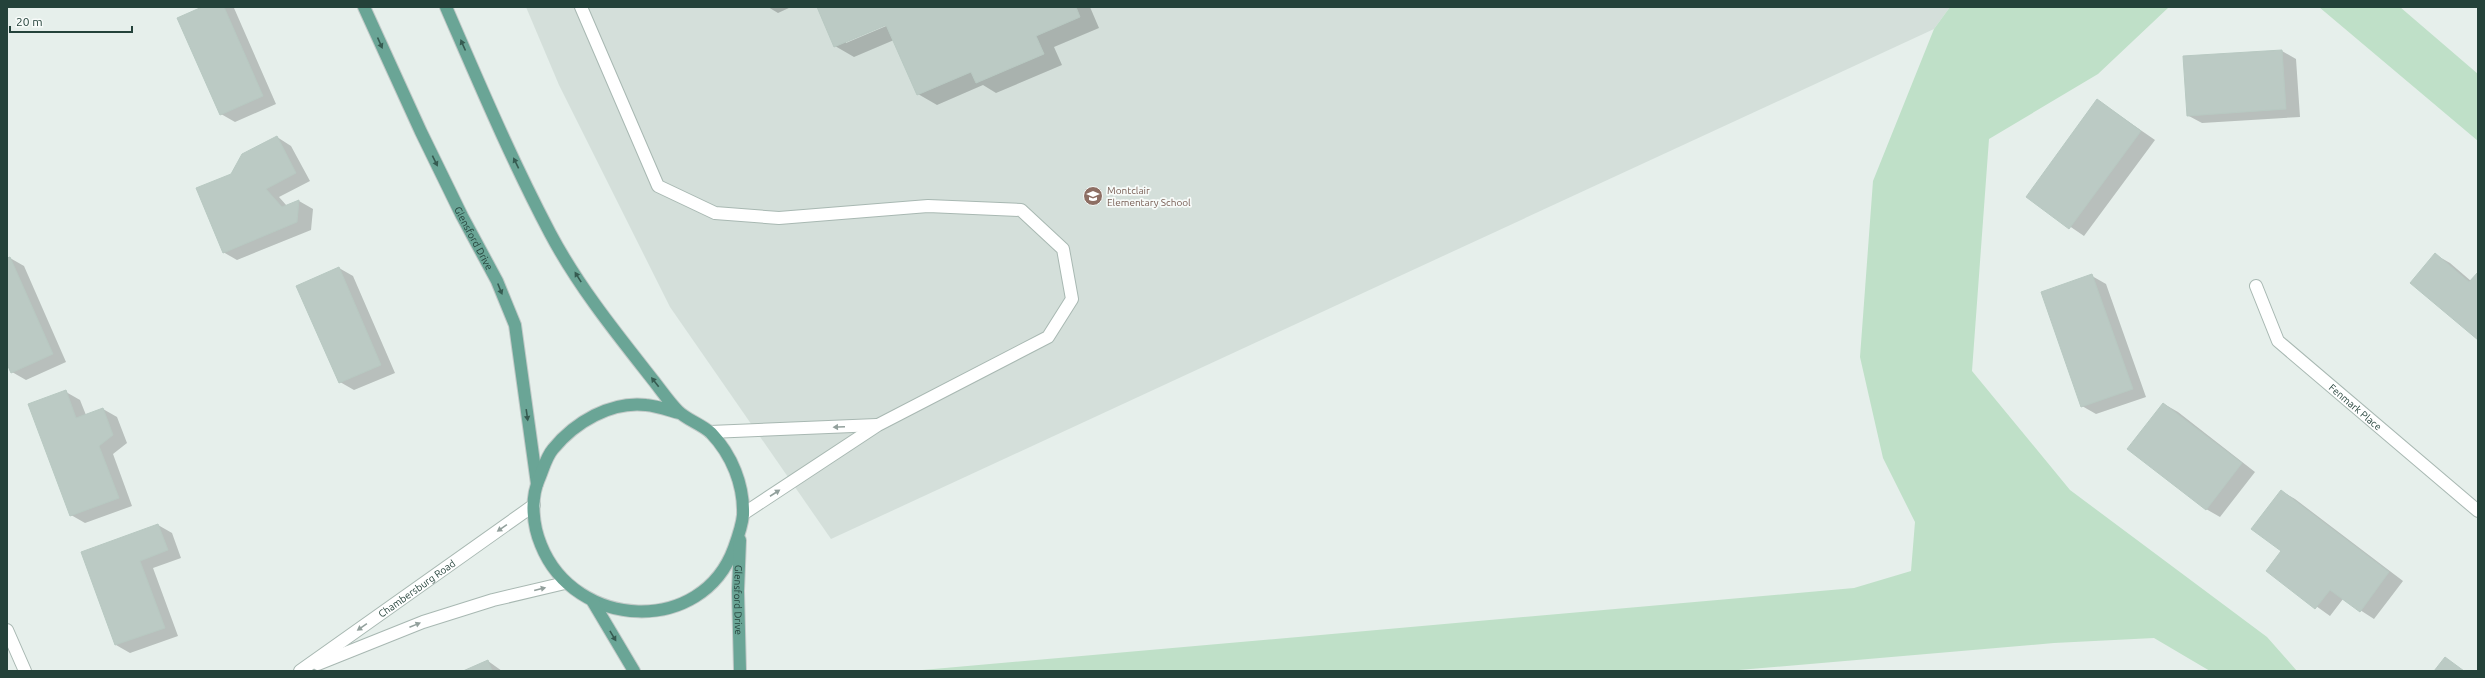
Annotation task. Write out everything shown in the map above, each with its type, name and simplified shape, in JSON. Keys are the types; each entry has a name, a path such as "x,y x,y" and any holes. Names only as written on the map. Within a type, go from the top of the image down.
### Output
{"main road":[{"name":"Glensford Drive","path":"364,7 421,132 462,216 497,281 515,325 537,484"},
{"path":"446,7 505,141 551,235 602,315 679,412 710,432 729,456 740,484 743,514 740,529 730,559 711,584 685,602 655,611 623,612 593,602 578,594 565,583 547,560 537,534 534,505 537,484 551,451 576,425 609,409 644,404 679,412"},
{"name":"Glensford Drive","path":"740,529 738,591 740,671"},
{"path":"593,602 634,671"}],"street":[{"path":"580,7 658,186 715,213 778,218 928,206 1021,210 1064,249 1072,299 1048,336 878,425 743,514"},
{"name":"Fenmark Place","path":"2256,286 2278,341 2478,512"},
{"path":"710,432 878,425"},
{"name":"Chambersburg Road","path":"300,671 534,505"},
{"name":"Chambersburg Road","path":"300,671 423,622 493,600 565,583"},
{"path":"7,630 25,671"}],"shaded area":[{"name":"Montclair Elementary School","path":"526,7 1950,7 1934,29 831,539 670,307 559,85"}],"green space":[{"path":"1950,7 2169,7 2098,74 1989,139 1972,371 2070,490 2267,637 2297,671 2210,671 2154,638 2054,643 1727,671 911,671 1854,588 1911,571 1915,522 1883,458 1860,357 1873,181 1934,29"},
{"path":"2319,7 2400,7 2478,74 2478,141"}],"building":[{"path":"202,7 224,7 263,96 220,115 177,18"},
{"path":"817,7 1076,7 1080,17 1036,36 1044,54 976,83 971,72 917,95 886,25 834,47"},
{"path":"2282,50 2286,109 2187,116 2183,56"},
{"path":"2097,99 2141,131 2069,229 2026,197"},
{"path":"277,136 296,173 266,189 282,207 299,200 297,222 223,253 196,188 231,174 242,154"},
{"path":"2435,253 2469,282 2478,272 2478,340 2410,283"},
{"path":"10,257 53,354 11,373 7,364 7,258"},
{"path":"339,267 381,365 339,383 296,286"},
{"path":"2092,274 2133,389 2081,407 2041,292"},
{"path":"66,390 76,418 103,408 113,435 99,446 119,498 70,516 28,404"},
{"path":"2163,403 2242,463 2206,510 2127,449"},
{"path":"2281,490 2389,572 2360,612 2330,590 2315,609 2266,571 2281,551 2251,529"},
{"path":"158,524 168,550 140,561 165,628 115,645 81,552"},
{"path":"2445,657 2464,671 2434,671"},
{"path":"488,660 492,671 463,671"}],"place":[{"name":"Montclair Elementary School","path":"1093,196"}]}
